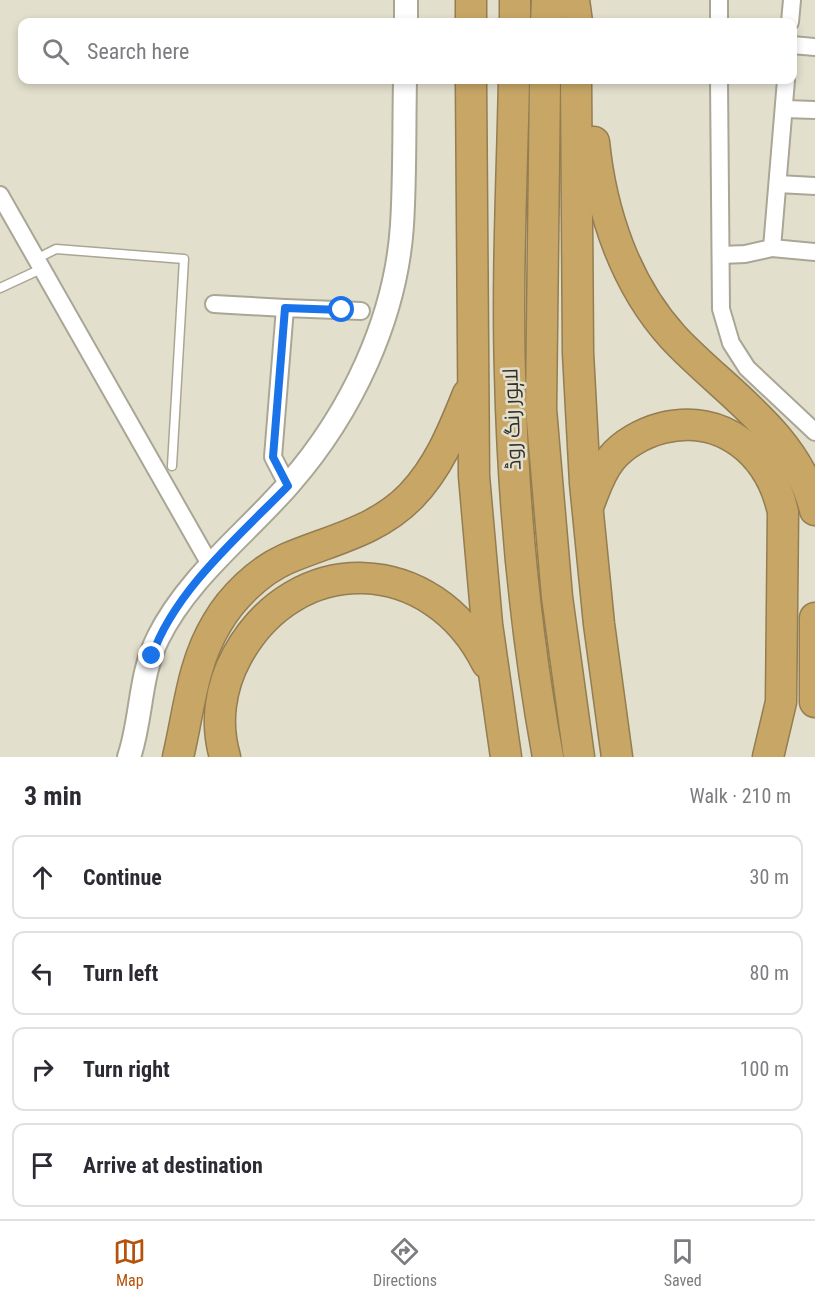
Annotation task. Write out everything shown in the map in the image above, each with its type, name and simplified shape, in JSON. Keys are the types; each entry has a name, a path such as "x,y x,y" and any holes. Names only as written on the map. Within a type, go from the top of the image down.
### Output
{"highway":[{"path":"471,0 471,18"},
{"path":"515,0 515,18"},
{"path":"546,18 547,0"},
{"path":"574,0 576,18"},
{"path":"471,84 474,476 486,624 506,757"},
{"name":"لاہور رنگ روڈ","path":"513,84 510,373 514,476 534,674 548,756"},
{"name":"لاہور رنگ روڈ","path":"545,84 541,409 557,597 578,751"},
{"path":"576,84 578,353 587,510 616,750"},
{"path":"587,84 598,175 605,206 616,243 642,294 672,336 791,455 812,495 815,510"},
{"path":"178,757 193,683 203,649 218,621 236,598 255,578 285,560 359,532 410,498 429,475 444,451 472,385"},
{"path":"587,510 606,466 621,448 651,431 678,424 704,426 735,437 753,452 767,469 779,496 783,512 781,702 768,757"},
{"path":"225,757 219,712 232,664 256,626 264,618 280,603 316,584 356,577 385,579 412,587 462,624 479,646 495,679"},
{"path":"815,618 815,702"}],"street":[{"path":"719,0 719,18"},
{"path":"790,18 792,0"},
{"path":"797,45 815,47"},
{"path":"129,757 138,705 158,638 210,566 288,486 318,450 352,393 378,334 391,289 402,227 405,84"},
{"path":"719,84 721,309 731,343 747,368 815,432"},
{"path":"772,248 786,84"},
{"path":"784,109 815,110"},
{"path":"778,184 815,186"},
{"path":"0,195 210,566"},
{"path":"721,255 745,254 772,248 815,252"},
{"path":"214,304 362,311"},
{"path":"285,308 273,457 288,486"}],"lane":[{"path":"0,288 38,264 56,249 184,259 172,466"}],"route":[{"path":"152,656 158,638 210,566 288,486 273,457 285,308 342,310"}]}
